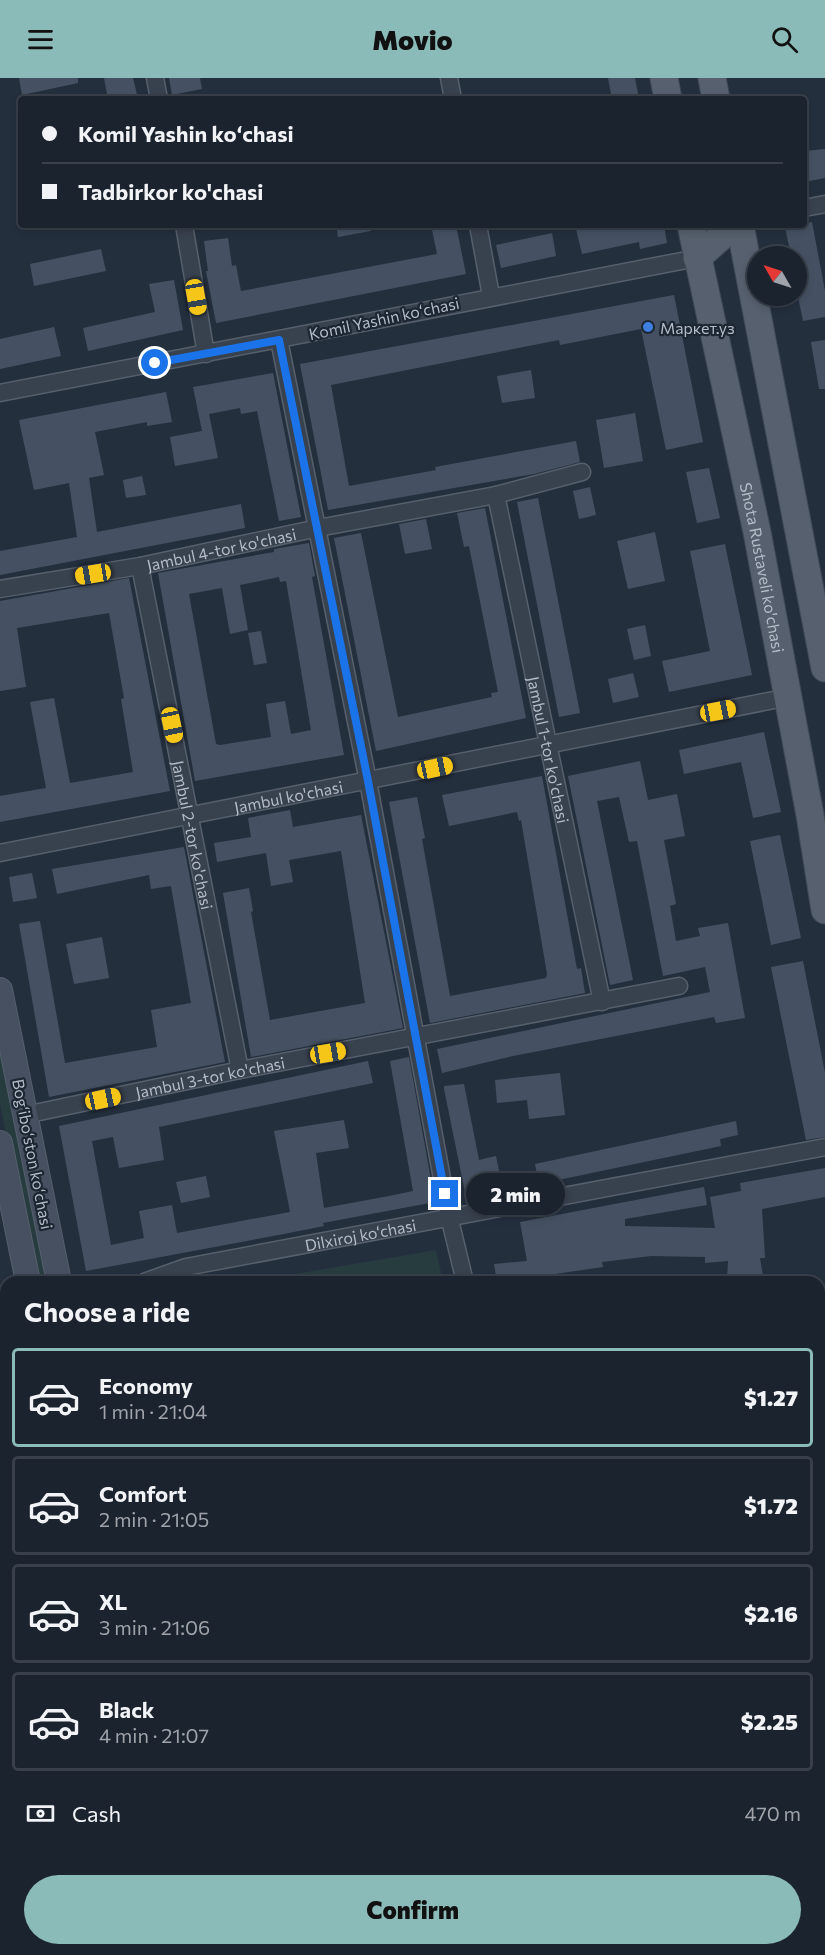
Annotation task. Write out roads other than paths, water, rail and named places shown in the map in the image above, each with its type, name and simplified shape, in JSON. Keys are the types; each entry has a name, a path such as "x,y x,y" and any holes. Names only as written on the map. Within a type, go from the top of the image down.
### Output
{"main road":[{"path":"664,78 667,96"},
{"path":"712,78 715,96"},
{"name":"Shota Rustaveli ko'chasi","path":"692,228 757,532 789,697 825,910"},
{"path":"697,258 731,228"},
{"path":"741,228 825,668"}],"street":[{"path":"154,78 158,96"},
{"path":"449,78 452,96"},
{"path":"807,207 825,204"},
{"path":"185,228 206,354"},
{"path":"479,228 491,296"},
{"name":"Komil Yashin koʻchasi","path":"0,393 279,340 491,296 697,258"},
{"path":"279,340 368,781 449,1216 464,1276"},
{"name":"Jambul 4-tor ko'chasi","path":"0,590 140,566 318,528 496,495 582,472"},
{"name":"Jambul 1-tor ko'chasi","path":"496,495 602,1002"},
{"name":"Jambul 2-tor ko'chasi","path":"140,566 240,1070"},
{"name":"Jambul ko'chasi","path":"0,853 789,697"},
{"name":"Jambul 3-tor ko'chasi","path":"25,1115 240,1070 679,986"},
{"name":"Bogʻiboʻston koʻchasi","path":"0,990 57,1276"},
{"name":"Bogʻiboʻston koʻchasi","path":"0,1143 27,1276"},
{"name":"Dilxiroj ko‘chasi","path":"161,1276 186,1267 825,1147"}],"place":[{"name":"Маркет.уз","path":"648,327"}]}
